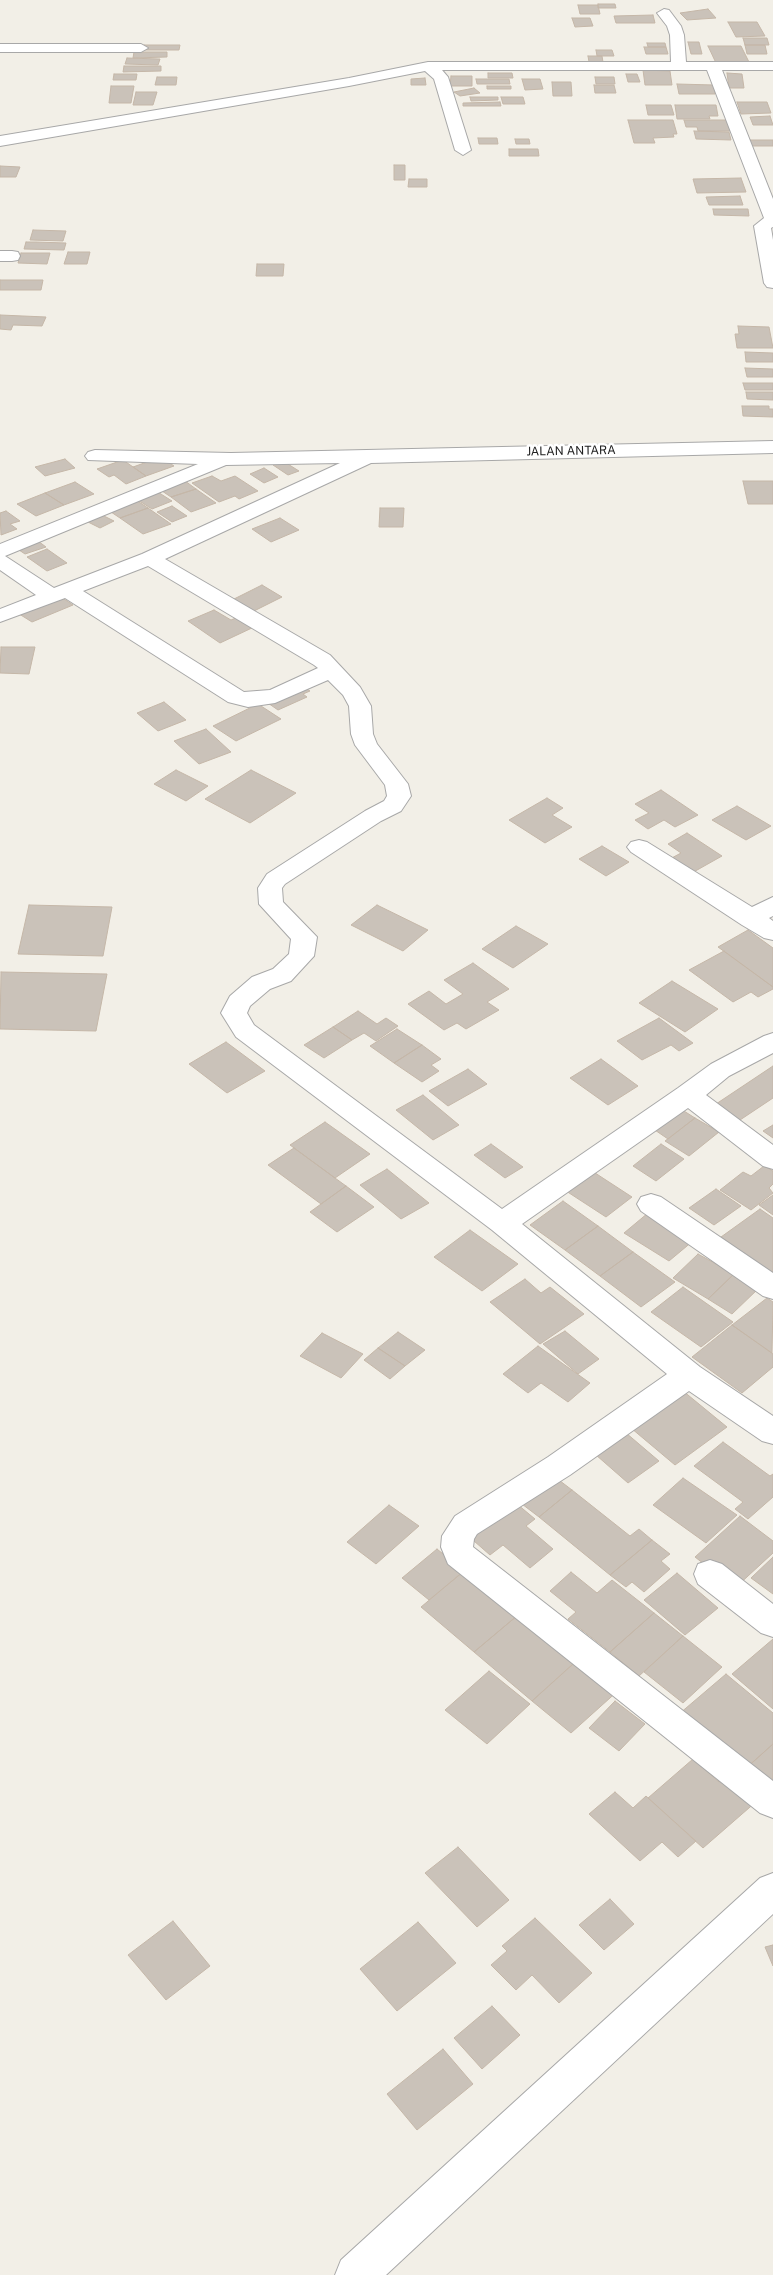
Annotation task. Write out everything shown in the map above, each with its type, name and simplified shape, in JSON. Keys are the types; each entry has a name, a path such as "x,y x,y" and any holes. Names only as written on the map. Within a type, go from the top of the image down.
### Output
{"street":[{"path":"664,13 676,30 679,67"},
{"path":"0,48 141,48"},
{"path":"428,66 441,77 463,150"},
{"path":"0,140 350,82 428,66 773,66"},
{"path":"713,67 773,220 762,226 773,283"},
{"name":"JALAN ANTARA","path":"369,458 389,455 773,447"},
{"path":"96,456 231,459 369,458"},
{"path":"0,616 149,558 369,458"},
{"path":"0,551 195,471 231,459"},
{"path":"149,558 322,660 352,692 360,706 362,734 366,745 396,784 399,796 393,806 373,816 276,879 270,888 271,904 304,937 301,956 282,975 261,983 239,1002 234,1013 245,1031 502,1224 689,1375 772,1430"},
{"path":"0,561 59,593 236,697 248,700 275,696 331,670"},
{"path":"639,847 773,932"},
{"path":"750,919 773,905"},
{"path":"502,1224 688,1096 720,1070 773,1042"},
{"path":"688,1096 773,1159"},
{"path":"651,1204 773,1288"},
{"path":"689,1375 559,1466 466,1525 458,1536 457,1547 460,1555 773,1802"},
{"path":"710,1574 773,1623"},
{"path":"356,2275 773,1890"}],"building":[{"path":"598,4 615,4 616,8 598,8"},
{"path":"578,5 598,5 600,14 580,14"},
{"path":"708,9 716,18 687,20 680,13"},
{"path":"653,15 655,23 616,23 614,16"},
{"path":"572,18 590,18 593,26 575,27"},
{"path":"728,22 757,22 765,36 736,37"},
{"path":"743,38 767,38 769,45 745,45"},
{"path":"688,42 699,42 702,54 691,54"},
{"path":"647,43 665,43 666,47 648,47"},
{"path":"144,45 180,45 179,50 143,50"},
{"path":"745,45 765,45 767,54 747,54"},
{"path":"708,46 741,46 749,62 716,63"},
{"path":"644,47 666,47 668,54 646,54"},
{"path":"596,50 612,50 614,56 597,56"},
{"path":"134,52 167,52 167,57 133,58"},
{"path":"588,56 602,56 603,62 589,62"},
{"path":"127,58 160,59 158,65 125,64"},
{"path":"124,66 161,66 161,71 123,72"},
{"path":"643,70 670,71 672,85 645,85"},
{"path":"488,73 512,73 513,78 488,78"},
{"path":"727,73 742,74 744,88 729,88"},
{"path":"114,74 137,74 136,80 113,80"},
{"path":"626,74 637,74 640,82 628,82"},
{"path":"451,76 472,76 472,86 450,86"},
{"path":"157,77 177,77 176,85 155,85"},
{"path":"595,77 614,77 615,84 596,84"},
{"path":"425,78 426,85 411,85 411,79"},
{"path":"476,79 509,79 510,84 477,84"},
{"path":"522,79 540,79 543,89 525,90"},
{"path":"552,82 571,82 572,96 553,96"},
{"path":"677,84 714,85 715,94 679,94"},
{"path":"594,85 614,85 616,93 595,93"},
{"path":"111,86 134,86 131,103 109,103"},
{"path":"487,86 511,86 511,89 487,89"},
{"path":"474,88 480,93 460,96 454,92"},
{"path":"136,92 157,92 153,105 133,105"},
{"path":"470,97 498,97 498,100 471,101"},
{"path":"501,97 523,97 525,104 503,104"},
{"path":"500,102 501,106 463,106 463,103"},
{"path":"737,102 767,102 771,113 741,114"},
{"path":"646,105 671,105 674,115 648,115"},
{"path":"675,105 716,105 718,116 709,116 710,119 677,119"},
{"path":"770,116 773,125 753,125 750,117"},
{"path":"628,120 673,120 677,134 673,134 674,137 653,138 655,143 634,143"},
{"path":"684,120 727,120 730,131 698,131 697,127 686,127"},
{"path":"694,131 729,132 731,140 696,139"},
{"path":"478,138 497,138 498,144 479,144"},
{"path":"515,139 529,139 530,144 516,144"},
{"path":"748,140 773,140 773,146 749,146"},
{"path":"509,149 538,149 539,156 509,156"},
{"path":"394,165 405,165 405,180 394,180"},
{"path":"0,166 20,167 16,177 0,177"},
{"path":"741,178 746,192 697,193 693,179"},
{"path":"409,179 427,179 427,187 408,187"},
{"path":"740,196 743,205 709,205 706,197"},
{"path":"713,209 748,209 749,216 714,215"},
{"path":"33,230 66,231 63,241 30,240"},
{"path":"26,242 66,243 64,250 24,249"},
{"path":"68,252 90,252 87,264 64,264"},
{"path":"21,253 50,253 47,264 18,263"},
{"path":"257,264 284,264 283,276 256,276"},
{"path":"0,280 43,280 41,290 0,290"},
{"path":"0,315 46,317 42,326 13,325 11,330 0,329"},
{"path":"738,326 769,327 773,348 737,348 735,334 739,334"},
{"path":"745,352 773,353 773,362 746,362"},
{"path":"745,368 773,369 773,377 747,377"},
{"path":"743,383 773,383 773,390 745,390"},
{"path":"746,392 773,392 773,400 747,399"},
{"path":"742,406 769,406 769,409 773,409 773,417 743,416"},
{"path":"161,457 174,466 146,476 133,467"},
{"path":"65,459 75,468 45,476 35,467"},
{"path":"123,460 146,476 126,484 114,475 109,477 97,469"},
{"path":"283,461 299,471 288,475 273,465"},
{"path":"264,468 278,477 264,483 250,474"},
{"path":"212,476 221,481 235,476 258,491 239,499 235,496 219,502 192,483"},
{"path":"181,478 196,489 171,497 156,487"},
{"path":"743,481 773,481 773,504 748,504"},
{"path":"75,482 94,494 64,505 45,493"},
{"path":"153,489 172,501 152,509 133,497"},
{"path":"196,489 216,503 191,512 171,497"},
{"path":"45,493 64,505 36,516 17,504"},
{"path":"133,498 148,508 120,518 105,508"},
{"path":"172,506 187,516 172,522 157,512"},
{"path":"148,508 171,524 143,534 120,518"},
{"path":"380,508 404,508 403,527 379,527"},
{"path":"6,511 20,521 10,524 17,529 1,535 0,513"},
{"path":"98,513 114,521 100,528 84,520"},
{"path":"280,518 299,530 271,542 252,529"},
{"path":"34,538 46,547 25,554 13,546"},
{"path":"47,549 67,563 47,571 27,557"},
{"path":"262,585 282,597 248,614 228,602"},
{"path":"58,595 73,605 32,622 16,612"},
{"path":"214,610 231,620 238,617 254,627 220,643 188,621"},
{"path":"1,647 35,647 29,674 0,673"},
{"path":"301,685 310,691 303,694 307,697 278,710 265,701"},
{"path":"164,702 186,720 158,731 137,713"},
{"path":"258,704 281,719 236,741 213,726"},
{"path":"206,729 231,752 199,764 174,741"},
{"path":"176,770 208,786 186,801 154,784"},
{"path":"251,770 296,793 250,823 205,799"},
{"path":"661,790 698,815 675,827 664,820 648,829 635,820 649,813 635,804"},
{"path":"547,798 563,808 552,815 572,827 545,843 509,820"},
{"path":"737,806 771,826 746,840 712,820"},
{"path":"687,833 722,856 690,874 668,860 681,853 668,844"},
{"path":"602,846 629,862 606,876 579,859"},
{"path":"29,905 112,907 103,956 18,954"},
{"path":"377,905 428,930 403,951 351,925"},
{"path":"516,926 548,944 513,968 482,949"},
{"path":"748,930 773,948 773,987 718,947"},
{"path":"724,951 773,987 773,989 758,997 751,992 733,1002 689,970"},
{"path":"473,963 509,989 487,1002 499,1010 466,1029 457,1023 444,1030 408,1004 429,991 446,1004 463,994 444,980"},
{"path":"1,972 107,974 96,1031 0,1029"},
{"path":"672,981 718,1009 685,1032 639,1003"},
{"path":"358,1011 377,1024 386,1018 398,1026 376,1041 364,1033 352,1040 333,1027"},
{"path":"659,1018 693,1043 679,1051 671,1045 642,1060 617,1041"},
{"path":"333,1027 352,1040 324,1058 304,1045"},
{"path":"397,1029 422,1045 394,1063 370,1046"},
{"path":"226,1042 265,1071 227,1093 189,1064"},
{"path":"422,1045 441,1059 431,1065 439,1071 422,1082 394,1063"},
{"path":"601,1059 638,1086 608,1105 570,1078"},
{"path":"773,1066 773,1098 740,1120 716,1104"},
{"path":"468,1069 487,1084 448,1106 429,1091"},
{"path":"423,1095 459,1125 433,1140 396,1110"},
{"path":"676,1106 695,1118 668,1139 649,1126"},
{"path":"695,1118 719,1132 689,1156 665,1141"},
{"path":"325,1122 370,1154 335,1178 290,1145"},
{"path":"773,1125 773,1138 763,1131"},
{"path":"491,1144 523,1167 505,1178 474,1155"},
{"path":"661,1144 684,1159 656,1181 633,1166"},
{"path":"294,1148 346,1186 321,1204 268,1165"},
{"path":"764,1166 773,1171 773,1184 769,1188 773,1193 751,1210 720,1190 743,1172 751,1176"},
{"path":"387,1169 429,1203 401,1219 360,1185"},
{"path":"589,1169 632,1197 606,1217 563,1189"},
{"path":"346,1186 374,1207 337,1232 310,1212"},
{"path":"716,1189 741,1206 714,1225 689,1208"},
{"path":"773,1195 773,1215 759,1205"},
{"path":"563,1201 598,1226 565,1250 530,1225"},
{"path":"760,1209 773,1218 773,1274 721,1237"},
{"path":"648,1213 693,1241 669,1261 624,1233"},
{"path":"598,1226 633,1252 600,1276 565,1250"},
{"path":"470,1230 518,1264 482,1291 434,1257"},
{"path":"633,1252 675,1282 641,1307 600,1276"},
{"path":"698,1254 734,1274 708,1299 673,1278"},
{"path":"734,1274 758,1289 732,1314 708,1299"},
{"path":"525,1279 541,1293 550,1287 584,1314 540,1344 490,1302"},
{"path":"683,1287 733,1322 701,1347 651,1312"},
{"path":"767,1298 773,1302 772,1353 732,1325"},
{"path":"732,1325 773,1354 773,1367 742,1393 692,1357"},
{"path":"565,1331 599,1359 578,1374 543,1344"},
{"path":"398,1332 425,1350 405,1366 378,1348"},
{"path":"322,1333 363,1354 341,1378 300,1356"},
{"path":"538,1346 590,1383 568,1402 541,1383 528,1393 503,1374"},
{"path":"378,1348 405,1366 390,1379 364,1360"},
{"path":"677,1386 727,1427 675,1465 625,1423"},
{"path":"619,1427 659,1461 628,1483 588,1448"},
{"path":"723,1442 770,1476 773,1474 773,1497 748,1519 735,1509 743,1502 694,1466"},
{"path":"551,1474 572,1490 539,1517 518,1501"},
{"path":"683,1478 737,1515 706,1543 653,1505"},
{"path":"572,1490 630,1536 639,1529 652,1540 610,1575 539,1517"},
{"path":"511,1499 535,1519 526,1526 553,1549 530,1568 503,1545 490,1555 466,1534"},
{"path":"389,1505 419,1526 376,1564 347,1542"},
{"path":"740,1516 773,1541 773,1553 735,1588 695,1557"},
{"path":"652,1540 670,1554 661,1561 670,1569 644,1592 632,1582 626,1587 610,1575"},
{"path":"437,1549 464,1571 429,1600 402,1578"},
{"path":"773,1557 773,1594 751,1578"},
{"path":"464,1571 518,1615 474,1652 421,1607"},
{"path":"571,1572 597,1593 612,1580 654,1613 610,1652 568,1619 576,1612 550,1591"},
{"path":"677,1573 718,1608 685,1635 644,1600"},
{"path":"654,1613 683,1636 639,1676 610,1652"},
{"path":"518,1615 575,1662 532,1701 474,1652"},
{"path":"683,1636 722,1667 683,1703 644,1672"},
{"path":"773,1639 773,1709 732,1674"},
{"path":"581,1657 620,1689 571,1733 532,1701"},
{"path":"489,1671 530,1704 487,1744 445,1710"},
{"path":"726,1674 773,1713 773,1744 744,1770 679,1714"},
{"path":"615,1701 645,1724 619,1751 589,1728"},
{"path":"773,1744 773,1794 744,1770"},
{"path":"693,1759 719,1782 728,1775 757,1801 703,1848 648,1798"},
{"path":"615,1792 633,1808 646,1796 696,1841 678,1857 662,1842 640,1861 589,1814"},
{"path":"458,1847 509,1900 477,1927 425,1873"},
{"path":"610,1899 634,1924 604,1950 579,1925"},
{"path":"535,1918 592,1973 559,2003 532,1975 516,1990 491,1965 507,1951 502,1946"},
{"path":"173,1921 210,1966 166,2000 128,1955"},
{"path":"418,1922 456,1963 397,2011 360,1969"},
{"path":"773,1945 773,1966 765,1947"},
{"path":"492,2006 520,2035 482,2069 454,2038"},
{"path":"443,2049 473,2084 417,2130 387,2094"}]}
